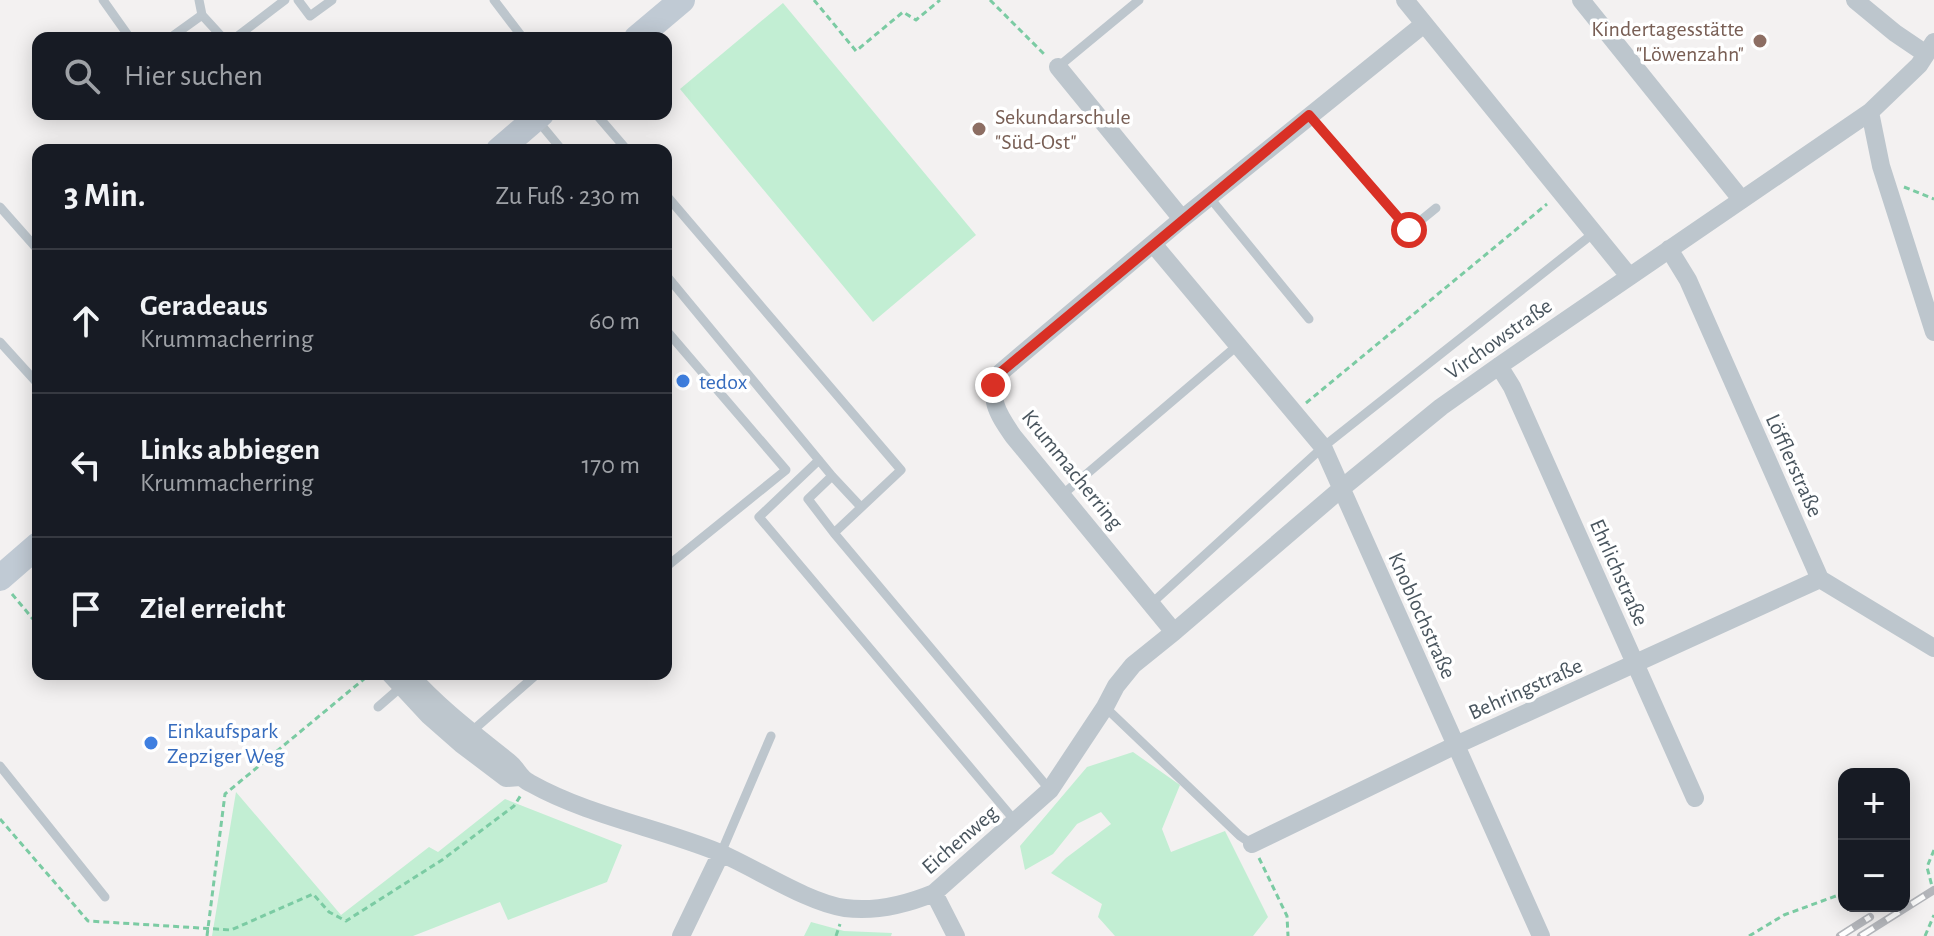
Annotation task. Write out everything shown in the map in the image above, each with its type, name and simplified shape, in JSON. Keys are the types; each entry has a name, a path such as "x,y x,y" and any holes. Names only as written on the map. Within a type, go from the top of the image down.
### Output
{"street":[{"path":"644,32 682,0"},
{"path":"1405,0 1629,276"},
{"path":"1581,0 1741,199"},
{"path":"1855,0 1895,33 1930,48"},
{"name":"Krummacherring","path":"1174,632 1013,436 997,412 993,385 1001,372 1182,219 1424,24"},
{"name":"Virchowstraße","path":"1174,632 1441,407 1870,112 1919,65 1930,48"},
{"path":"1058,67 1182,219"},
{"path":"1870,112 1886,180 1934,332"},
{"path":"510,144 534,120"},
{"path":"1154,245 1323,447 1342,488"},
{"name":"Löfflerstraße","path":"1669,249 1688,280 1820,579"},
{"name":"Ehrlichstraße","path":"1499,366 1512,387 1695,798"},
{"name":"Knoblochstraße","path":"1342,488 1541,936"},
{"path":"5,584 32,552"},
{"path":"1820,579 1934,648"},
{"name":"Behringstraße","path":"1252,844 1456,745 1820,579"},
{"name":"Eichenweg","path":"402,680 466,738 513,765 525,780 570,803 721,853 822,902 844,908 894,907 934,893 1050,790 1116,686 1133,665 1174,632"},
{"path":"682,936 721,853"},
{"path":"934,893 956,936"}],"lane":[{"path":"103,0 126,32"},
{"path":"199,0 202,15 218,32"},
{"path":"243,32 285,0"},
{"path":"298,0 310,16 332,0"},
{"path":"494,0 518,32"},
{"path":"1058,67 1139,0"},
{"path":"178,32 202,15"},
{"path":"1309,115 1409,230 1436,208"},
{"path":"541,120 558,144"},
{"path":"601,120 622,144"},
{"path":"1210,198 1309,319"},
{"path":"672,202 901,470 834,533"},
{"path":"0,207 32,243"},
{"path":"1152,603 1323,447 1595,232"},
{"path":"672,282 861,507"},
{"path":"672,337 786,470 672,562"},
{"path":"0,342 32,377"},
{"path":"1062,495 1238,345"},
{"path":"819,460 759,517 1016,822"},
{"path":"832,476 808,499 1050,790"},
{"path":"378,707 398,680"},
{"path":"466,738 530,680"},
{"path":"1105,707 1252,844"},
{"path":"721,853 771,736"},
{"path":"0,766 105,897"}],"path":[{"path":"814,0 856,51 903,12 916,20 940,0"},
{"path":"990,0 1058,67"},
{"path":"1886,180 1934,199"},
{"path":"1294,413 1563,191"},
{"path":"5,584 32,618"},
{"path":"207,936 225,794 363,680"},
{"path":"208,930 231,930 313,894 329,912 346,921 442,860 514,806 525,780"},
{"path":"1252,844 1287,916 1288,936"},
{"path":"1934,850 1927,867 1934,894"},
{"path":"1749,936 1784,915 1838,895"},
{"path":"1925,936 1934,915"}],"green space":[{"path":"783,3 976,235 873,322 680,89"},
{"path":"1133,752 1180,785 1162,829 1171,852 1225,831 1268,917 1253,936 1115,936 1098,917 1102,904 1051,873 1111,824 1101,812 1077,824 1053,854 1025,870 1020,846 1087,767"},
{"path":"236,792 341,915 429,847 438,852 505,799 622,845 607,882 508,920 500,902 413,936 212,936"},
{"path":"811,922 844,931 892,933 891,936 804,936"}],"railway":[{"path":"1861,936 1934,890"},
{"path":"1840,936 1870,917"}],"place":[{"name":"Kindertagesstätte \"Löwenzahn\"","path":"1760,41"},
{"name":"Sekundarschule \"Süd-Ost\"","path":"979,129"},
{"name":"tedox","path":"683,381"},
{"name":"Einkaufspark Zepziger Weg","path":"151,743"}],"route":[{"path":"993,385 1001,372 1309,115 1409,230"}]}
